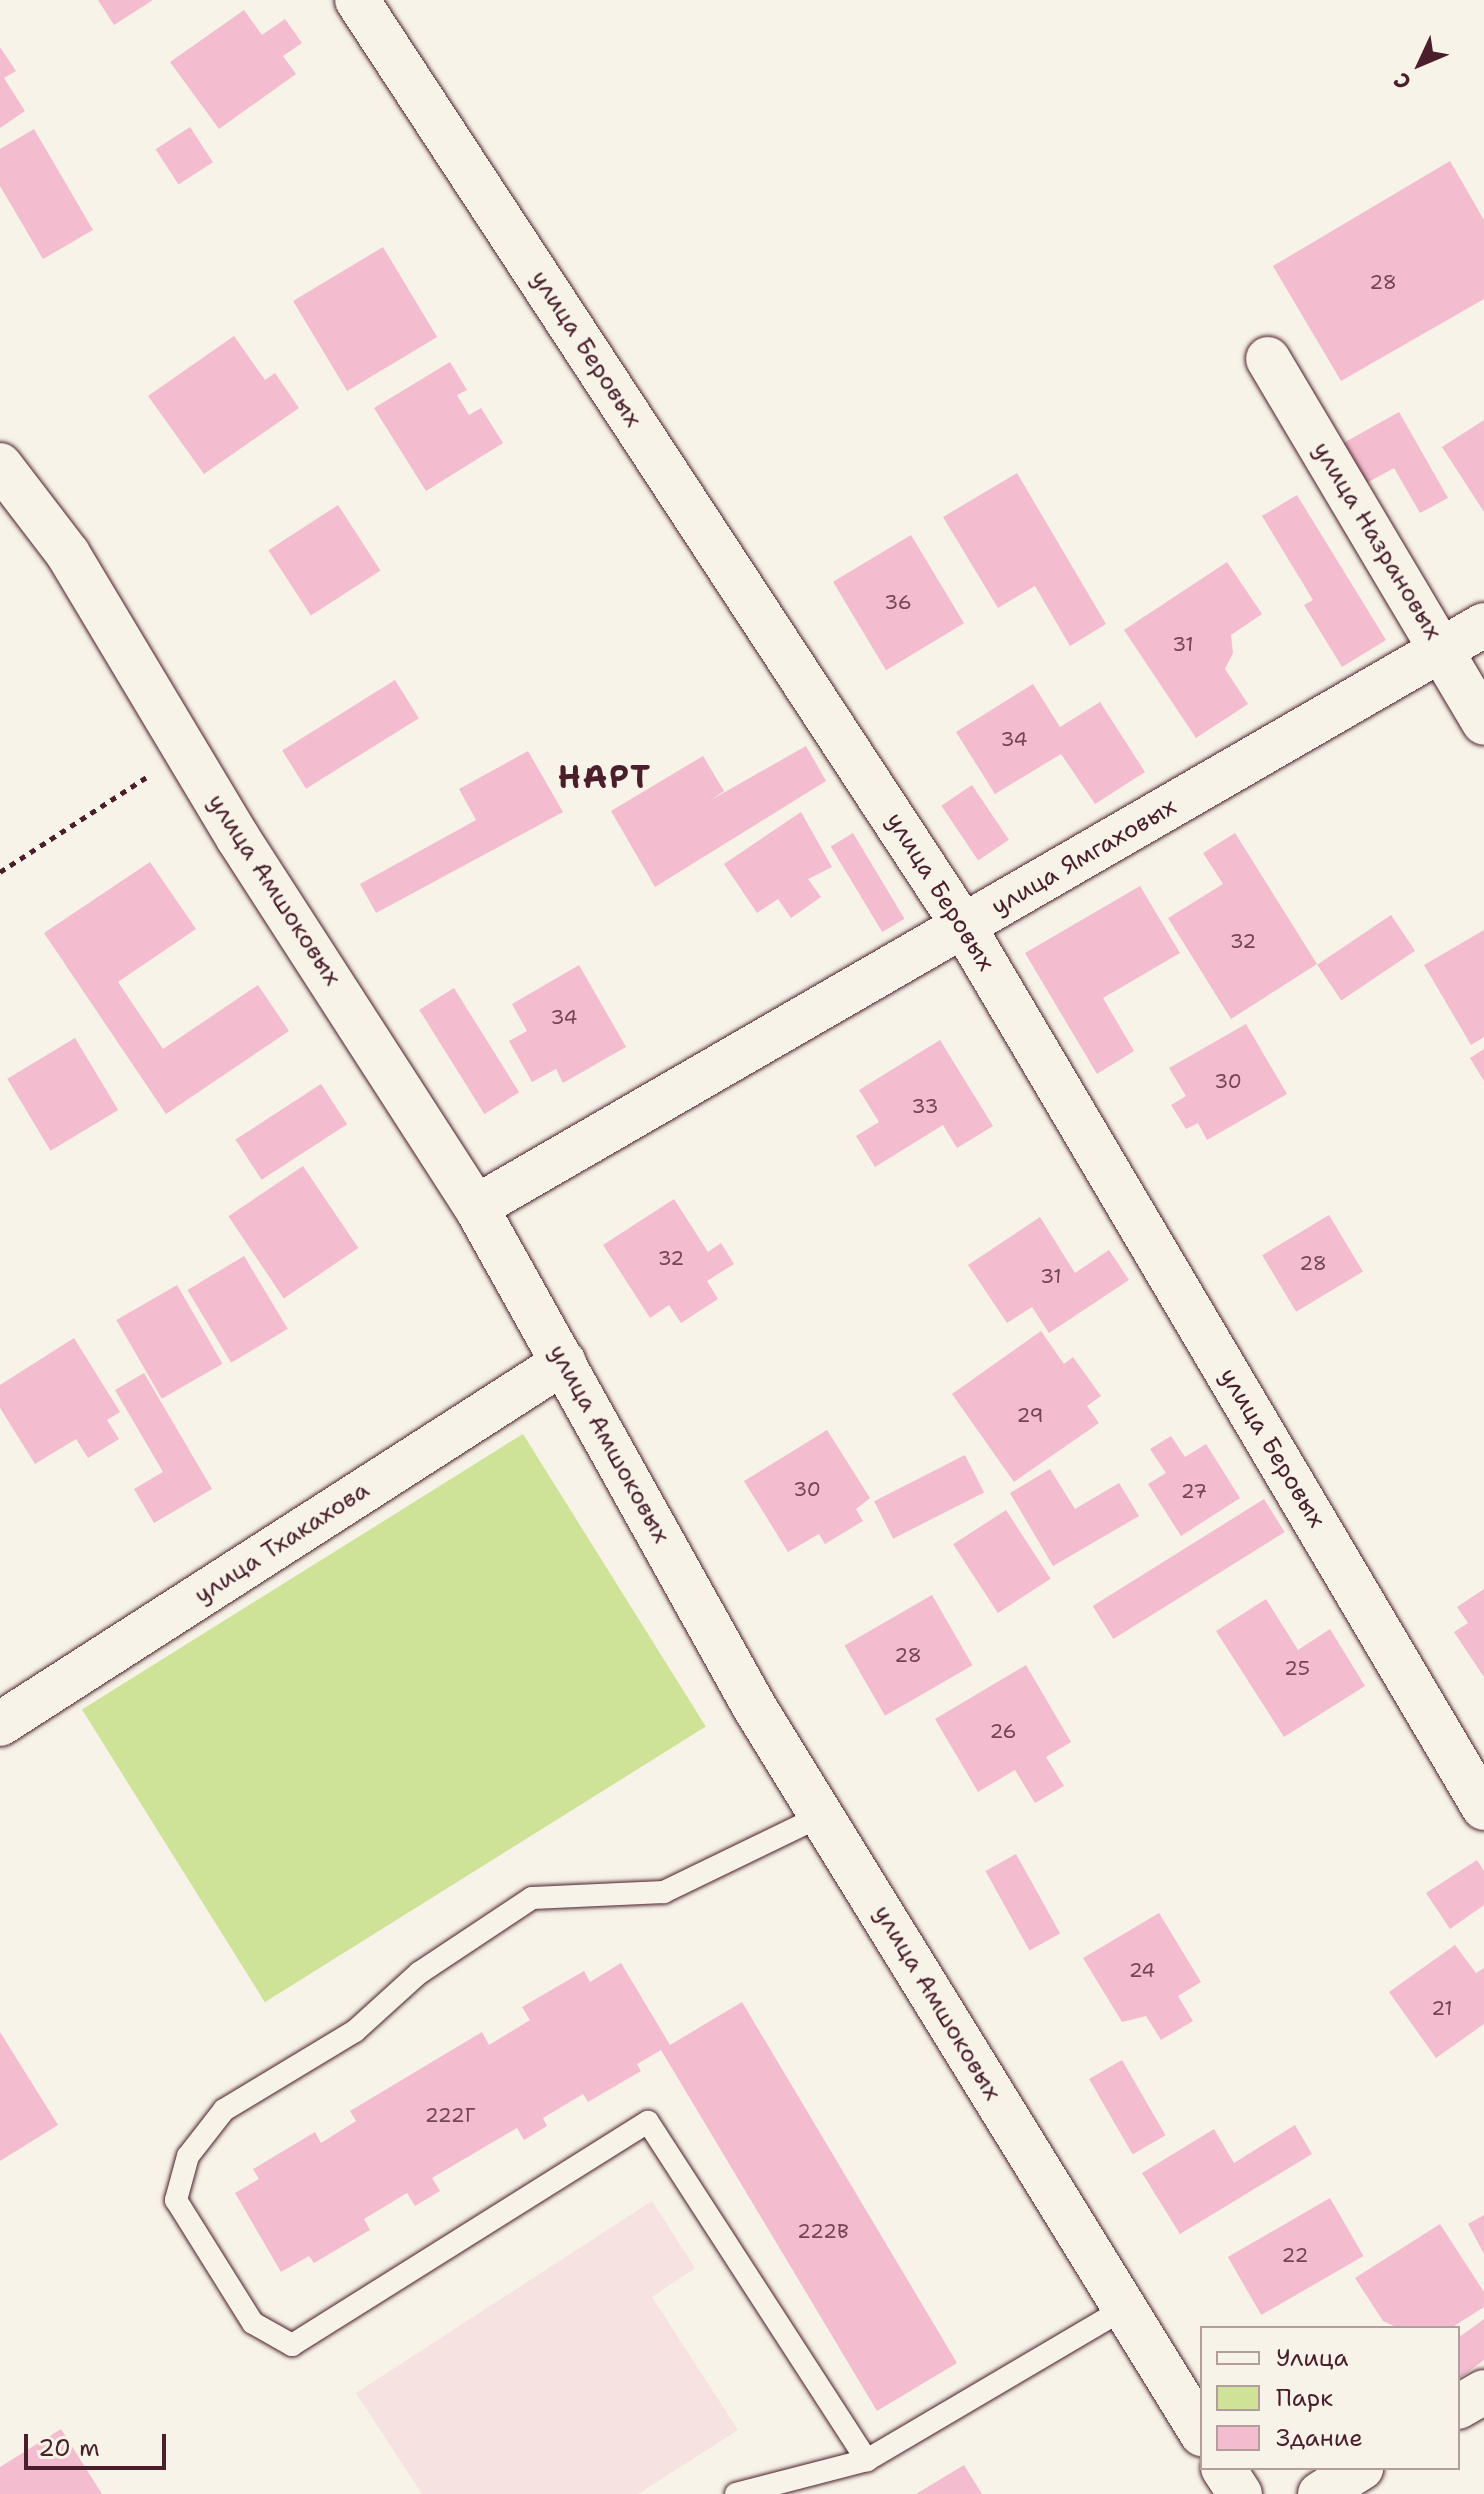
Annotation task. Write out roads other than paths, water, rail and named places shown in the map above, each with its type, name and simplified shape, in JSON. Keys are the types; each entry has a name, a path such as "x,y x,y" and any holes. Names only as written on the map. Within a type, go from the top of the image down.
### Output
{"street":[{"name":"улица Беровых","path":"357,0 964,927 1484,1808"},
{"name":"улица Назрановых","path":"1268,359 1484,723"},
{"name":"улица Амшоковых","path":"0,465 68,554 187,752 476,1207 755,1708 1200,2431"},
{"name":"улица Ямгаховых","path":"476,1207 1484,625"},
{"name":"улица Тхакахова","path":"0,1724 564,1362"},
{"path":"1460,2406 1484,2392"},
{"path":"1224,2470 1240,2494"},
{"path":"1320,2494 1358,2470"}],"lane":[{"path":"823,1815 664,1892 532,1898 419,1973 355,2031 224,2110 188,2156 176,2200 253,2323 292,2345 648,2122 867,2460"},
{"path":"736,2494 867,2460 1123,2309"}],"district":[{"name":"НАРТ","path":"605,777"}]}
